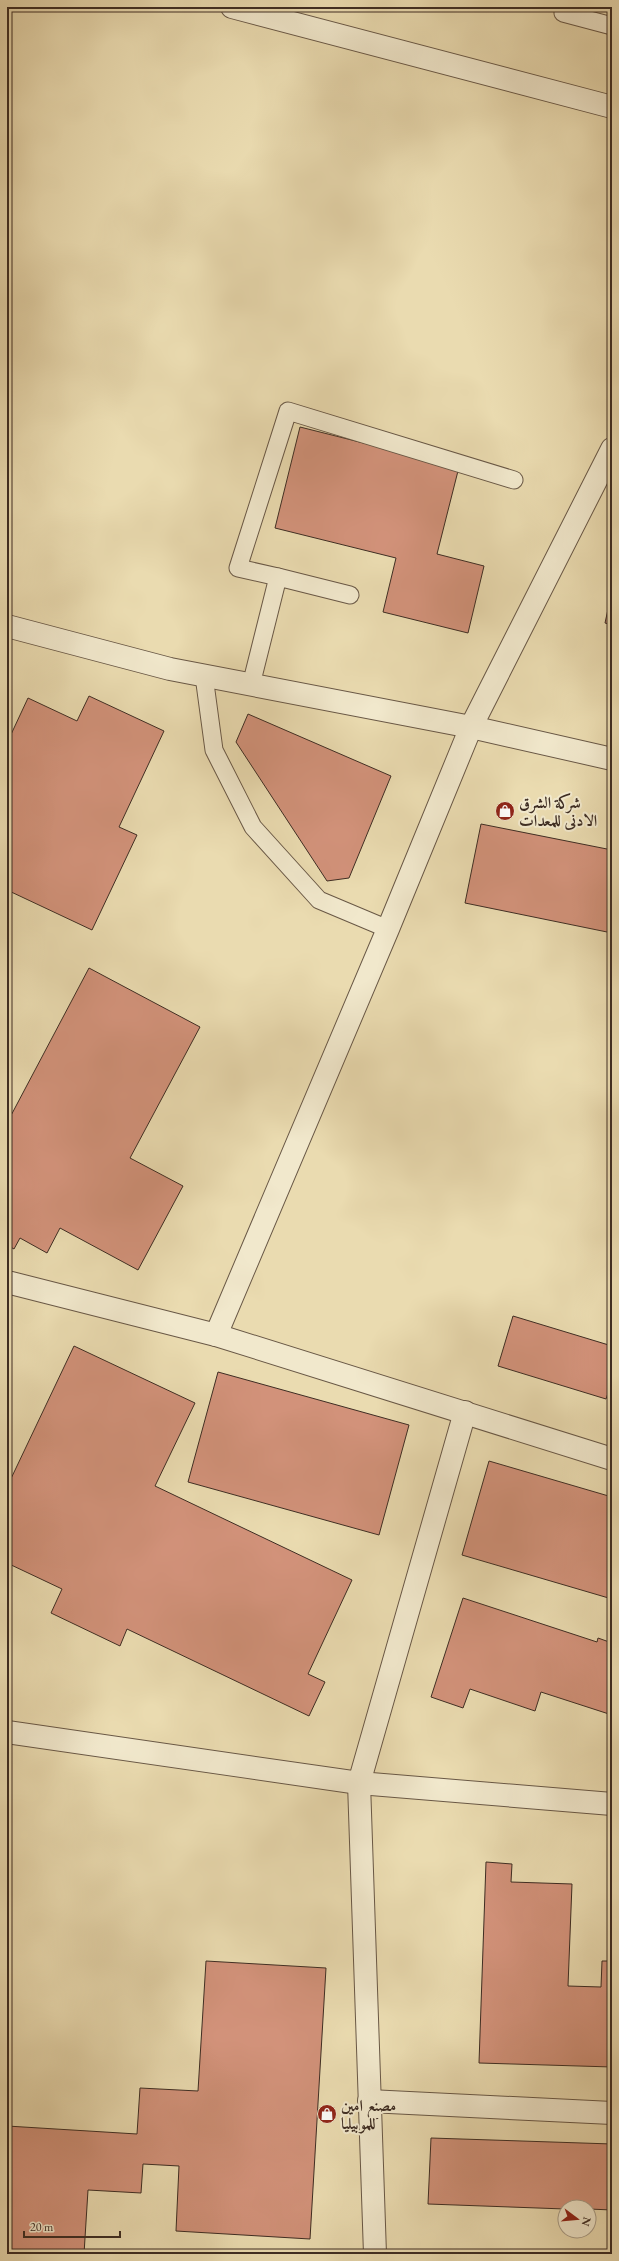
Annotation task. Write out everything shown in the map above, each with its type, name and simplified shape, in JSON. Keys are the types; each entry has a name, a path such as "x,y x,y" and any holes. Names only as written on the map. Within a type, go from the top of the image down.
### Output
{"street":[{"path":"232,7 612,106"},
{"path":"216,1335 388,929 471,728 612,449"},
{"path":"7,626 170,670 471,728 612,759"},
{"path":"7,1282 216,1335 612,1459"},
{"path":"375,2254 360,1783 465,1412"},
{"path":"7,1732 360,1783 612,1804"},
{"path":"369,2101 612,2113"}],"lane":[{"path":"566,7 563,13 612,26"},
{"path":"350,595 238,568 288,412 514,480"},
{"path":"251,685 278,577"},
{"path":"204,676 214,750 253,826 319,900 388,929"}],"building":[{"path":"300,427 459,467 437,554 484,566 468,633 383,612 396,558 275,528"},
{"path":"612,591 612,625 605,623"},
{"path":"89,696 164,731 119,827 137,835 92,930 7,890 7,743 28,698 77,721"},
{"path":"248,714 391,776 349,878 327,881 236,742"},
{"path":"481,824 612,850 612,933 465,903"},
{"path":"89,968 200,1027 130,1158 183,1186 138,1270 60,1228 47,1253 20,1238 14,1249 7,1245 7,1123"},
{"path":"513,1316 612,1346 612,1381 606,1399 498,1366"},
{"path":"74,1346 195,1403 155,1486 352,1580 308,1674 325,1682 309,1716 127,1629 120,1646 51,1613 62,1589 7,1563 7,1487"},
{"path":"218,1372 409,1425 379,1535 188,1482"},
{"path":"489,1461 612,1497 612,1599 462,1555"},
{"path":"463,1598 597,1642 598,1638 612,1643 612,1715 541,1692 535,1711 470,1689 463,1708 431,1697"},
{"path":"486,1862 512,1864 511,1882 572,1884 568,1986 601,1987 602,1961 612,1961 612,2067 479,2063"},
{"path":"206,1961 326,1968 310,2239 176,2231 179,2166 143,2164 141,2193 88,2190 84,2254 7,2254 7,2126 137,2134 140,2088 198,2091"},
{"path":"431,2138 612,2144 612,2210 597,2209 597,2199 557,2199 557,2209 428,2204"}],"place":[{"name":"شركة الشرق الادنى للمعدات","path":"505,811"},
{"name":"مصنع امين للموبيليا","path":"327,2114"}]}
